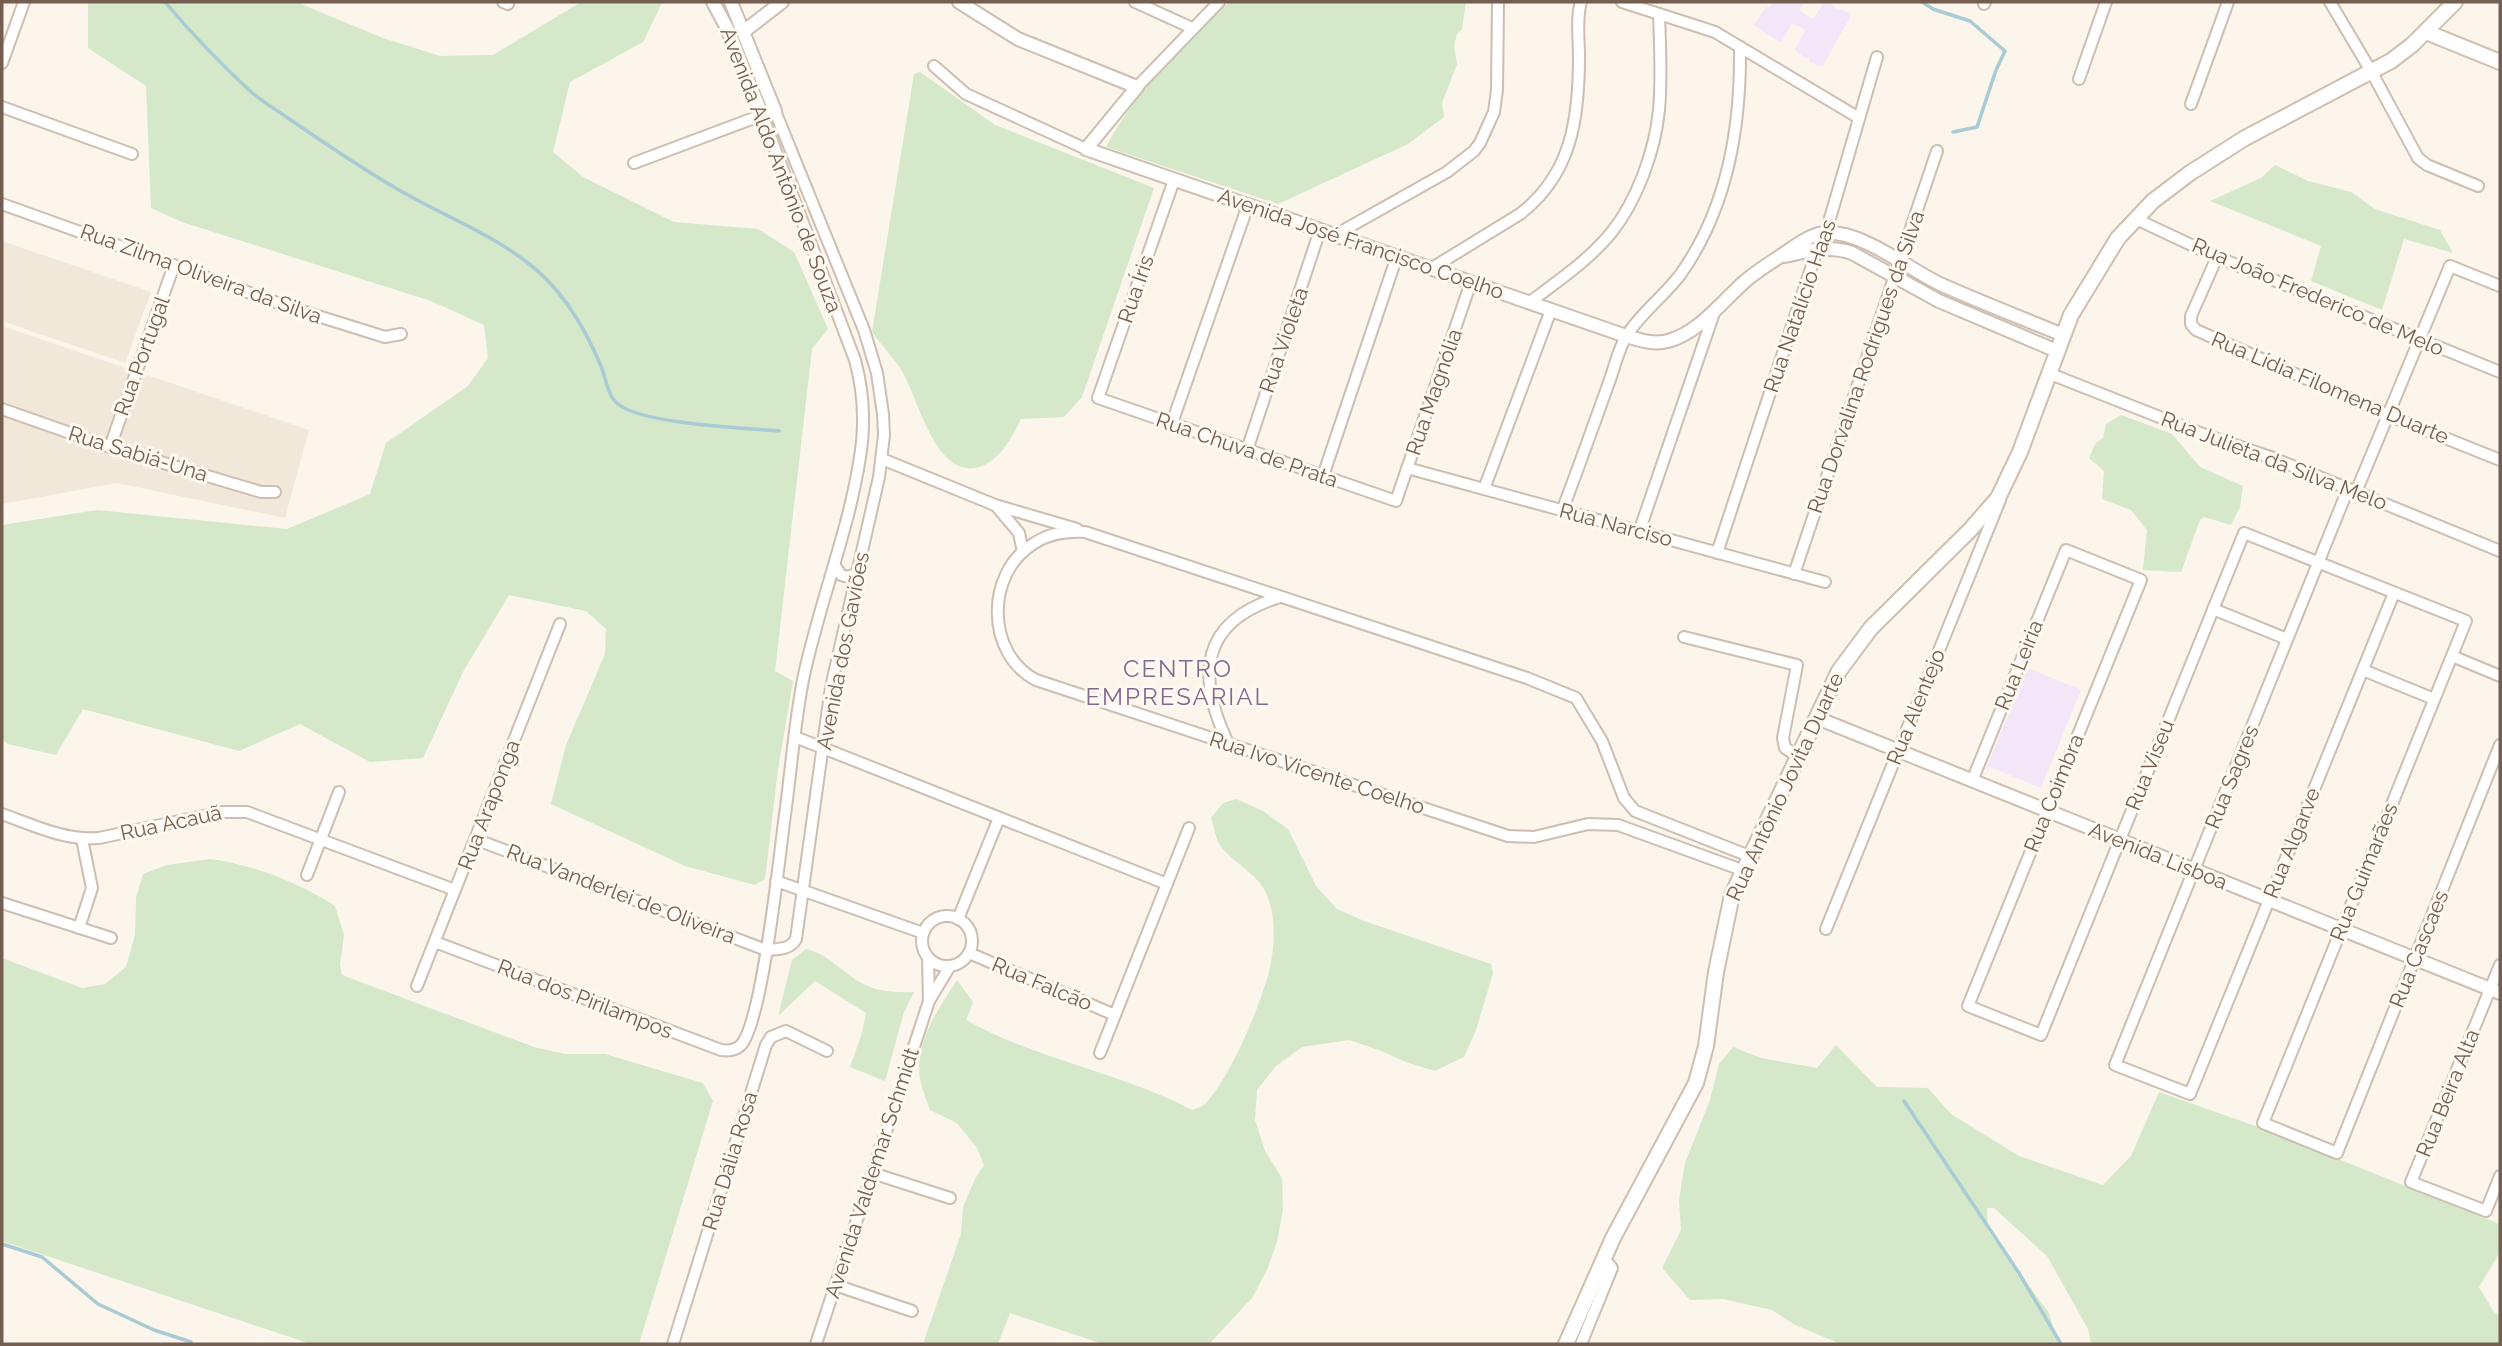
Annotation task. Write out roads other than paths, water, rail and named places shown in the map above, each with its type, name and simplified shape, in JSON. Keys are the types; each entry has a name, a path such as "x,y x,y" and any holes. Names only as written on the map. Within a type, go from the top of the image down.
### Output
{"main road":[{"name":"Rua Antônio Jovita Duarte","path":"1566,1344 1604,1258 1683,1109 1702,1066 1732,895 1835,677 1860,640 1998,498 2006,485 2076,306 2118,238 2153,201 2200,166 2245,138 2402,54 2455,2"},
{"path":"2426,32 2500,62"}],"street":[{"name":"Avenida Aldo Antônio de Souza","path":"713,2 762,116 847,339"},
{"name":"Avenida Aldo Antônio de Souza","path":"732,2 864,330"},
{"path":"743,32 782,2"},
{"path":"959,2 1018,39 1137,87"},
{"path":"1135,2 1192,28"},
{"path":"1086,149 1137,87 1219,2"},
{"path":"1335,235 1447,172 1480,143 1491,121 1496,102 1497,2"},
{"path":"1432,268 1534,204 1552,181 1567,149 1576,113 1581,2"},
{"path":"1622,2 1715,32 1859,118"},
{"path":"2079,79 2106,2"},
{"path":"2191,104 2228,2"},
{"path":"2330,2 2418,158 2427,165 2478,186"},
{"path":"2,63 21,3"},
{"path":"1530,302 1597,248 1621,218 1636,189 1658,121 1659,14"},
{"path":"1562,511 1626,336 1680,274 1698,244 1716,204 1737,128 1741,88 1740,47"},
{"name":"Rua Natalício Haas","path":"1717,553 1825,233 1877,57"},
{"name":"Avenida José Francisco Coelho","path":"934,66 966,94 1086,149 1626,336 1653,343 1670,341 1688,331 1745,281 1802,242 1825,233"},
{"path":"2,107 132,154"},
{"path":"634,163 775,111"},
{"name":"Rua Dorvalina Rodrigues da Silva","path":"1794,574 1937,150"},
{"name":"Rua Íris","path":"1098,398 1174,180"},
{"name":"Rua Zilma Oliveira da Silva","path":"2,204 289,307 385,337 401,334"},
{"path":"1171,424 1248,205"},
{"name":"Rua João Frederico de Melo","path":"2136,219 2217,257 2500,372"},
{"name":"Rua Violeta","path":"1247,450 1320,230"},
{"path":"1825,233 1854,239 1891,255 1939,284 2063,335"},
{"name":"Avenida José Francisco Coelho","path":"1780,256 1837,248 1852,253 1950,306 2057,351"},
{"path":"1323,476 1397,256"},
{"name":"Rua Lídia Filomena Duarte","path":"2217,257 2190,316 2191,324 2196,330 2388,415 2500,460"},
{"name":"Rua Portugal","path":"110,447 174,265"},
{"name":"Rua Sagres","path":"2190,1094 2115,1065 2318,563 2388,415 2449,266 2500,286"},
{"name":"Rua Magnólia","path":"1396,501 1471,282"},
{"path":"1485,489 1551,310"},
{"path":"1639,532 1715,310"},
{"name":"Avenida dos Gaviões","path":"766,950 793,945 796,939 831,687 882,459 883,414 880,388 864,330"},
{"name":"Avenida dos Gaviões","path":"736,1049 742,1044 754,1011 766,950 804,677 835,566 863,446 863,392 847,339"},
{"name":"Rua Julieta da Silva Melo","path":"2048,373 2205,435 2263,454 2500,551"},
{"path":"863,392 872,386 880,388"},
{"name":"Rua Chuva de Prata","path":"1098,398 1396,501"},
{"name":"Rua Sabiá-Una","path":"2,409 110,447 261,492 275,492"},
{"name":"Rua Ivo Vicente Coelho","path":"882,459 995,505 1085,531 1527,678 1576,698 1602,741 1628,804"},
{"name":"Rua Narciso","path":"1407,468 1825,582"},
{"name":"Rua Alentejo","path":"1826,929 2006,485"},
{"name":"Rua Ivo Vicente Coelho","path":"995,505 1020,533 1023,552"},
{"name":"Rua Ivo Vicente Coelho","path":"1085,531 1045,537 1013,562 1002,585 997,616 1003,644 1017,667 1027,675 1508,836 1534,837 1588,824 1618,825 1746,863"},
{"name":"Rua Viseu","path":"2041,1035 2244,533 2318,563"},
{"path":"1955,544 1969,544 1976,549 1978,555"},
{"name":"Rua Leiria","path":"1972,781 2066,550 2141,580"},
{"path":"2318,563 2394,593"},
{"path":"835,566 841,575 848,578 858,573"},
{"name":"Rua Coimbra","path":"2041,1035 1968,1006 2141,580"},
{"name":"Rua Guimarães","path":"2337,1153 2263,1123 2466,621 2394,593"},
{"name":"Rua Algarve","path":"2190,1094 2394,593"},
{"path":"1228,743 1213,709 1209,691 1208,667 1212,652 1219,638 1243,614 1280,597"},
{"path":"2213,609 2287,639"},
{"name":"Rua Araponga","path":"417,986 560,624"},
{"path":"1684,637 1797,665 1783,738 1785,748 1799,757"},
{"path":"2452,656 2500,676"},
{"path":"2362,670 2434,699"},
{"name":"Avenida Lisboa","path":"1816,718 2496,991"},
{"path":"795,737 1167,884"},
{"name":"Rua Cascaes","path":"2337,1153 2500,745"},
{"path":"307,875 339,792"},
{"path":"1618,825 1628,804 1642,815 1746,863"},
{"name":"Rua Acauã","path":"2,814 82,839 99,838 236,810 260,815 455,890"},
{"path":"958,919 999,818"},
{"path":"1100,1053 1189,828"},
{"path":"79,928 92,888 82,839"},
{"name":"Rua Vanderlei de Oliveira","path":"475,839 766,950"},
{"path":"776,881 803,893 923,933"},
{"path":"2,902 111,938"},
{"path":"928,958 934,963 950,966 958,964 969,953 971,937 964,923 958,919 941,917 927,926 923,933 922,942 928,958 929,1001"},
{"name":"Rua dos Pirilampos","path":"435,942 721,1050 736,1049"},
{"name":"Rua Falcão","path":"969,953 1115,1015"},
{"name":"Rua Beira Alta","path":"2500,965 2496,991 2412,1182 2486,1212 2500,1176"},
{"path":"929,1001 950,966"},
{"name":"Avenida Valdemar Schmidt","path":"816,1344 929,1001"},
{"name":"Rua Dália Rosa","path":"673,1344 766,1045 772,1037 786,1031 827,1051"},
{"path":"872,1172 950,1198"},
{"path":"1581,1344 1612,1268 1604,1258"},
{"path":"835,1285 912,1311"}],"waterway":[{"path":"165,2 217,58 263,101 371,173 497,242 540,273 580,323 601,366 609,391 618,404 630,411 670,421 779,431"},
{"path":"1922,2 1933,9 1970,21 2005,51 1977,127 1953,132"},
{"path":"1904,1101 2019,1273 2061,1344"},
{"path":"2,1244 42,1257 98,1304 154,1330 191,1342"}],"district":[{"name":"CENTRO EMPRESARIAL","path":"1178,683"}]}
